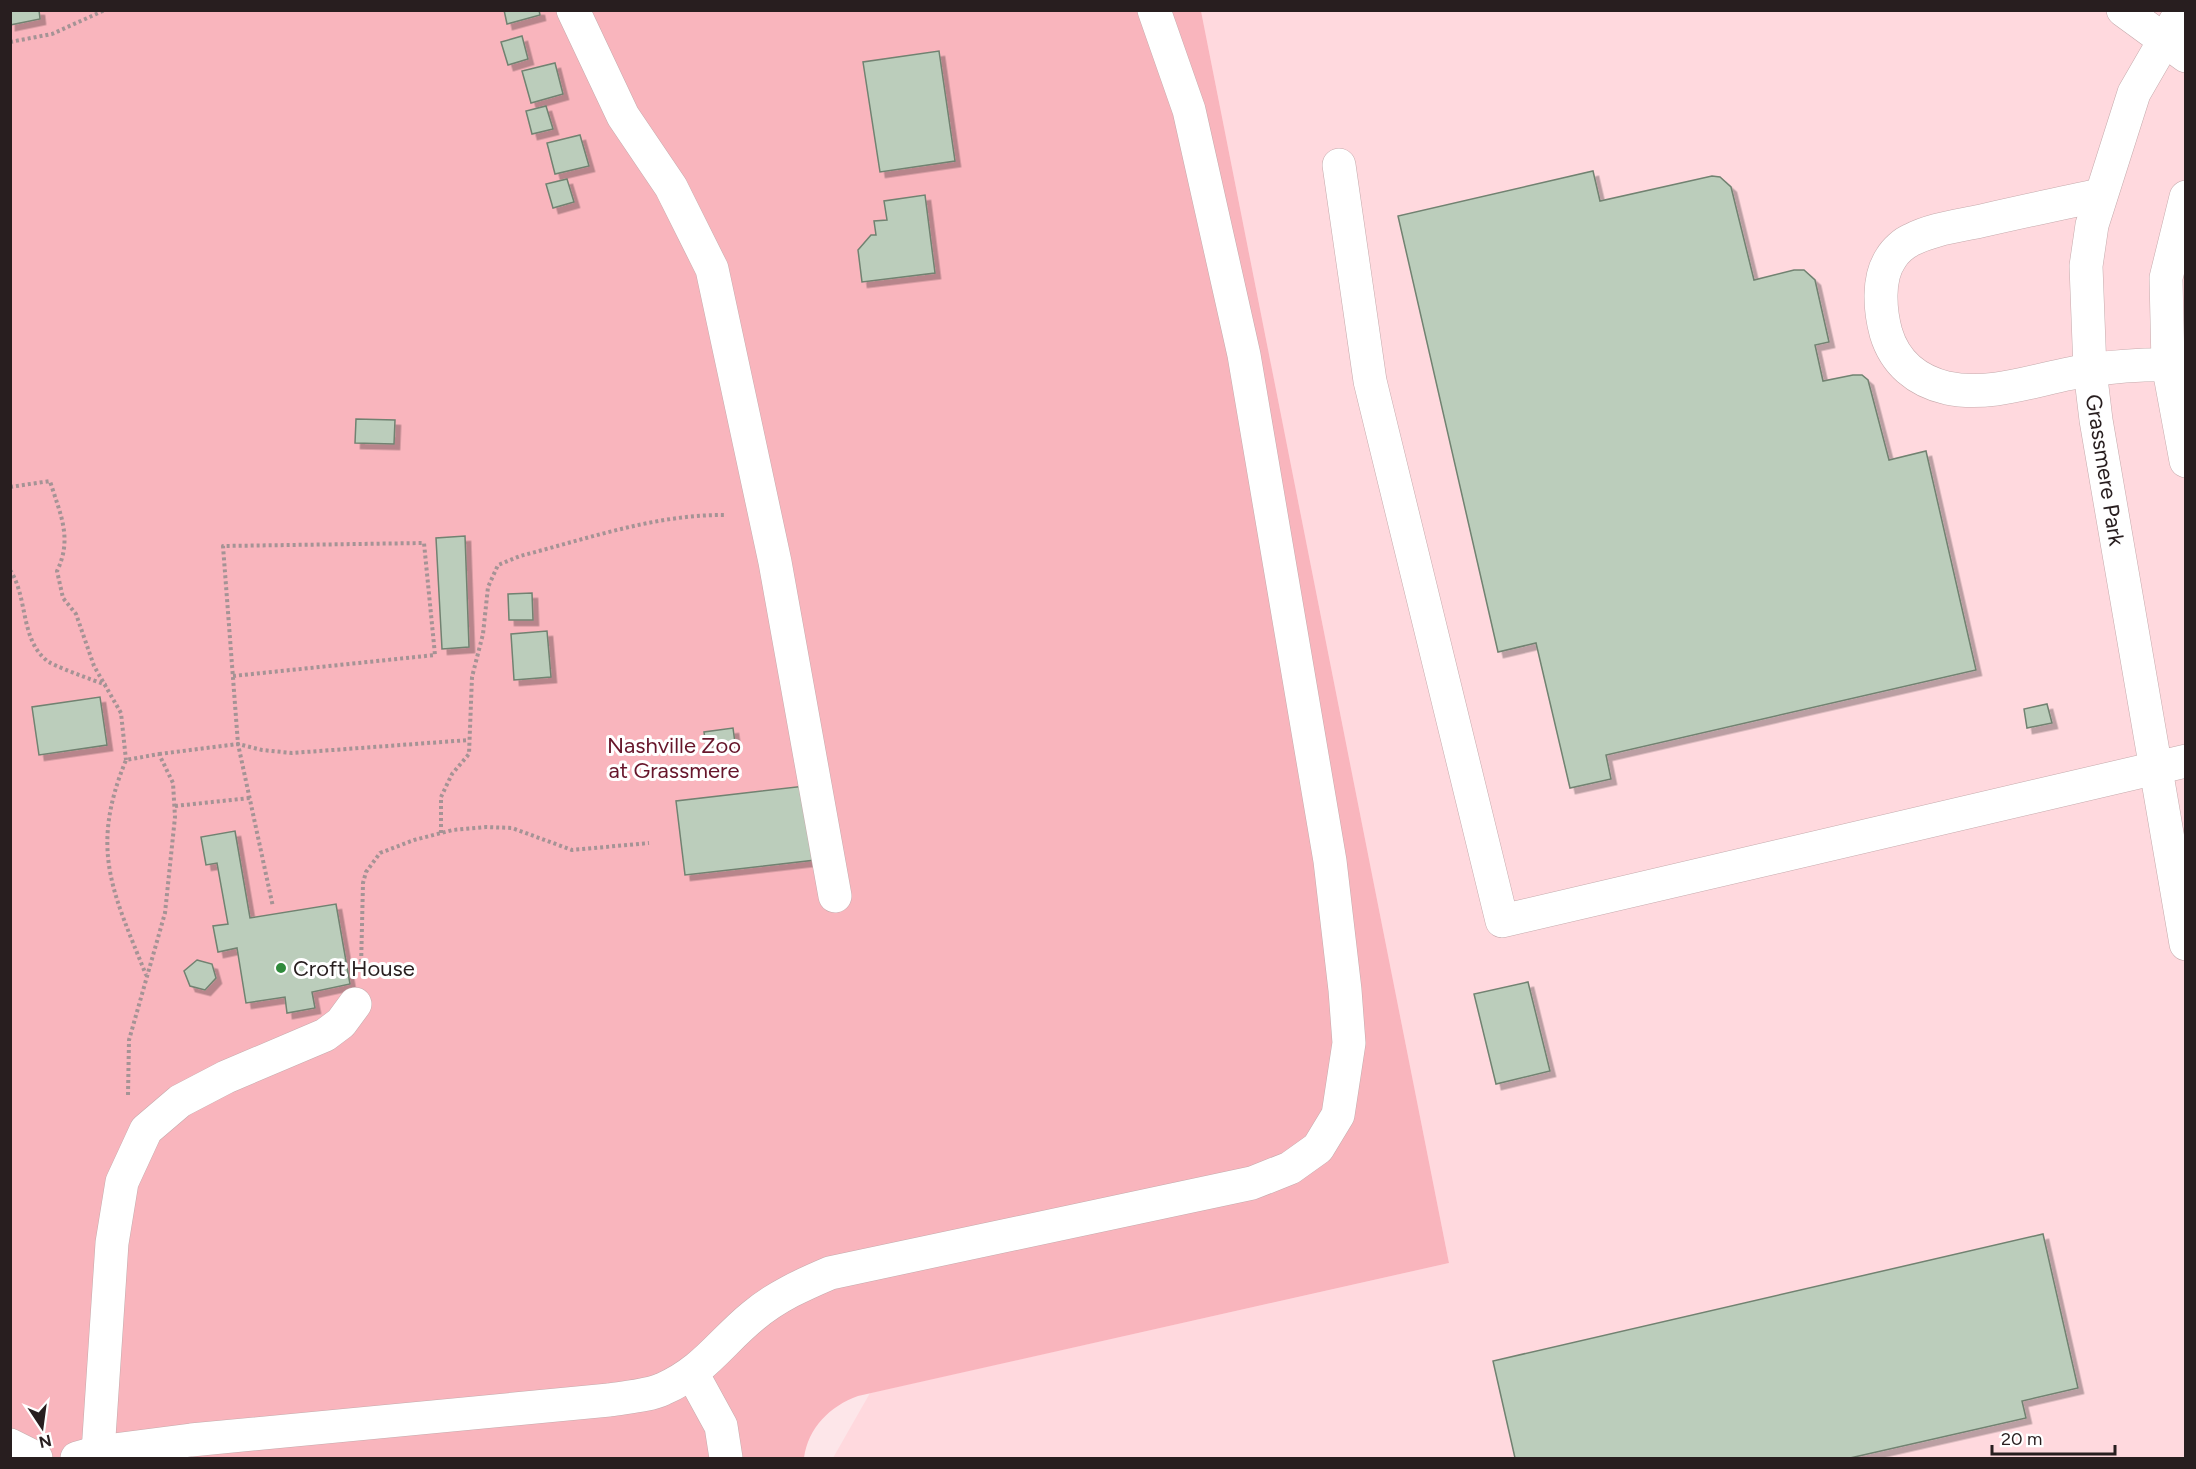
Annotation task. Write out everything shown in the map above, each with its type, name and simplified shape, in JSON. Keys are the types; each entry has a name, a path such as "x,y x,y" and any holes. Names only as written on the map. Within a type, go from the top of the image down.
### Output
{"street":[{"path":"573,10 622,116 671,187 712,269 770,536 835,896"},
{"path":"355,1004 341,1023 325,1035 226,1077 180,1101 146,1130 122,1182 112,1243 87,1455 202,1438 609,1400 662,1390 692,1373 725,1345 752,1316 789,1290 810,1281 841,1271 1252,1183 1290,1168 1318,1148 1338,1114 1349,1043 1326,838 1244,355 1189,110 1154,10"},
{"path":"2123,10 2174,48"},
{"name":"Grassmere Park","path":"2182,10 2174,48 2134,93 2092,225 2086,266 2090,370 2096,420 2170,764 2186,944"},
{"path":"1339,165 1370,381 1502,921 2170,764"},
{"path":"2101,195 1940,230 1910,240 1891,257 1882,291 1884,324 1894,352 1910,372 1949,388 2007,387 2090,370 2177,364"},
{"path":"2186,197 2166,278 2186,461"},
{"path":"692,1373 721,1426 726,1458"},
{"path":"10,1445 36,1458"}],"path":[{"path":"10,42 52,34 105,10"},
{"path":"10,487 50,481 66,536 65,554 57,571 63,598 76,615 94,666 121,713 126,760 113,791 108,826 108,863 113,892 146,975"},
{"path":"441,833 441,797 452,774 469,754 472,676 483,634 488,587 498,565 520,556 696,515 728,515 746,521 770,536"},
{"path":"233,676 435,655 424,543 223,546 238,744 273,908"},
{"path":"10,570 17,583 29,636 46,661 107,686"},
{"path":"126,760 238,744 262,750 292,753 470,740"},
{"path":"128,1102 129,1040 165,913 175,806 173,783 159,754"},
{"path":"175,806 250,798"},
{"path":"355,1004 361,971 361,896 366,872 380,854 441,833 486,827 512,828 572,850 649,843"}],"shaded area":[{"path":"1201,11 2185,11 2185,1458 833,1458 870,1393 1449,1263"}],"green space":[{"name":"Nashville Zoo at Grassmere","path":"11,11 1201,11 1449,1263 858,1396 838,1406 815,1428 806,1447 804,1458 11,1458"}],"building":[{"path":"10,10 39,10 40,19 10,25"},
{"path":"504,10 539,10 540,15 507,24"},
{"path":"522,36 528,59 508,65 501,42"},
{"path":"939,51 955,161 880,172 863,62"},
{"path":"555,63 563,94 531,103 522,71"},
{"path":"546,106 553,129 532,134 526,111"},
{"path":"580,135 589,166 555,174 547,143"},
{"path":"1593,171 1600,201 1712,176 1720,177 1731,187 1754,280 1794,270 1804,270 1815,280 1829,342 1815,345 1823,381 1853,375 1862,375 1868,380 1889,460 1926,451 1976,670 1606,755 1611,779 1570,788 1536,643 1498,652 1398,216"},
{"path":"567,179 574,202 553,208 546,184"},
{"path":"925,195 935,273 862,282 858,250 871,235 876,235 874,221 887,220 884,201"},
{"path":"356,419 395,420 394,444 355,443"},
{"path":"465,536 469,647 442,649 436,538"},
{"path":"532,593 533,620 509,620 508,594"},
{"path":"547,631 551,677 514,680 511,634"},
{"path":"100,697 107,745 39,755 32,707"},
{"path":"2047,704 2052,723 2027,728 2024,709"},
{"path":"733,728 735,743 706,747 704,732"},
{"path":"814,785 824,859 685,875 676,801"},
{"path":"235,831 250,918 336,904 350,984 312,992 315,1008 287,1013 285,997 246,1003 237,948 218,952 213,926 228,924 217,863 206,865 201,837"},
{"path":"197,960 212,964 216,978 205,990 190,986 184,971"},
{"path":"1528,982 1550,1071 1496,1084 1474,994"},
{"path":"2043,1234 2078,1388 2022,1401 2026,1418 1850,1458 1515,1458 1493,1361"}],"place":[{"name":"Croft House","path":"281,968"}]}
